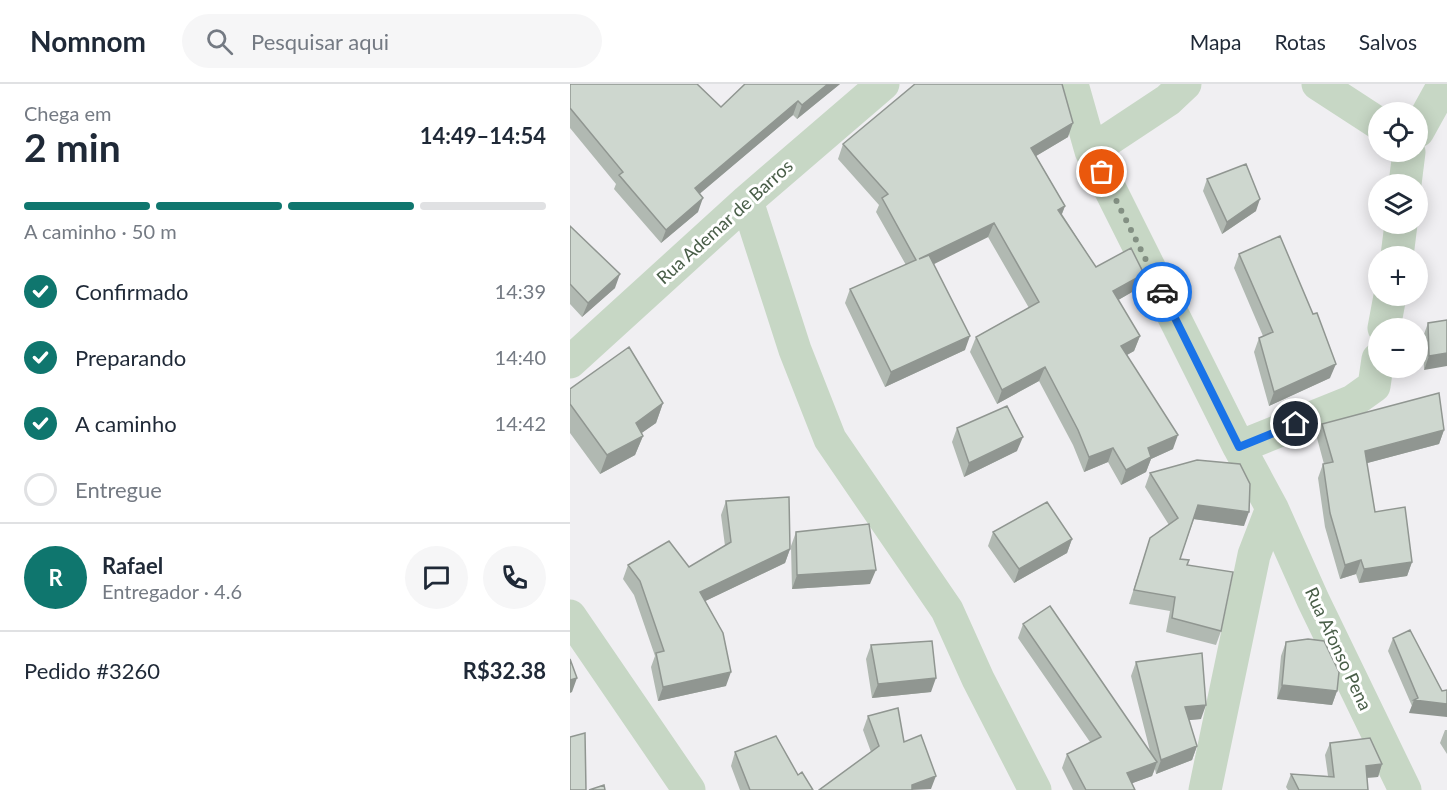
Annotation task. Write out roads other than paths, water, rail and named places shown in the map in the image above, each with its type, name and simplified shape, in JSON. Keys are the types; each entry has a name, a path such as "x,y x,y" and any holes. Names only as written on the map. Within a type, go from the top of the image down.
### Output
{"street":[{"name":"Rua Ademar de Barros","path":"570,362 747,201 883,84"},
{"name":"Rua Afonso Pena","path":"1072,84 1091,151 1239,447 1272,508 1313,600 1405,790"},
{"path":"1091,151 1168,100 1185,84"},
{"path":"1318,84 1368,116"},
{"path":"1428,113 1444,84"},
{"path":"747,201 795,350 830,439 947,610 978,679 1035,790"},
{"path":"1239,447 1353,401 1374,386 1375,378"},
{"path":"1205,790 1254,555 1272,508"},
{"path":"570,616 689,790"}]}
